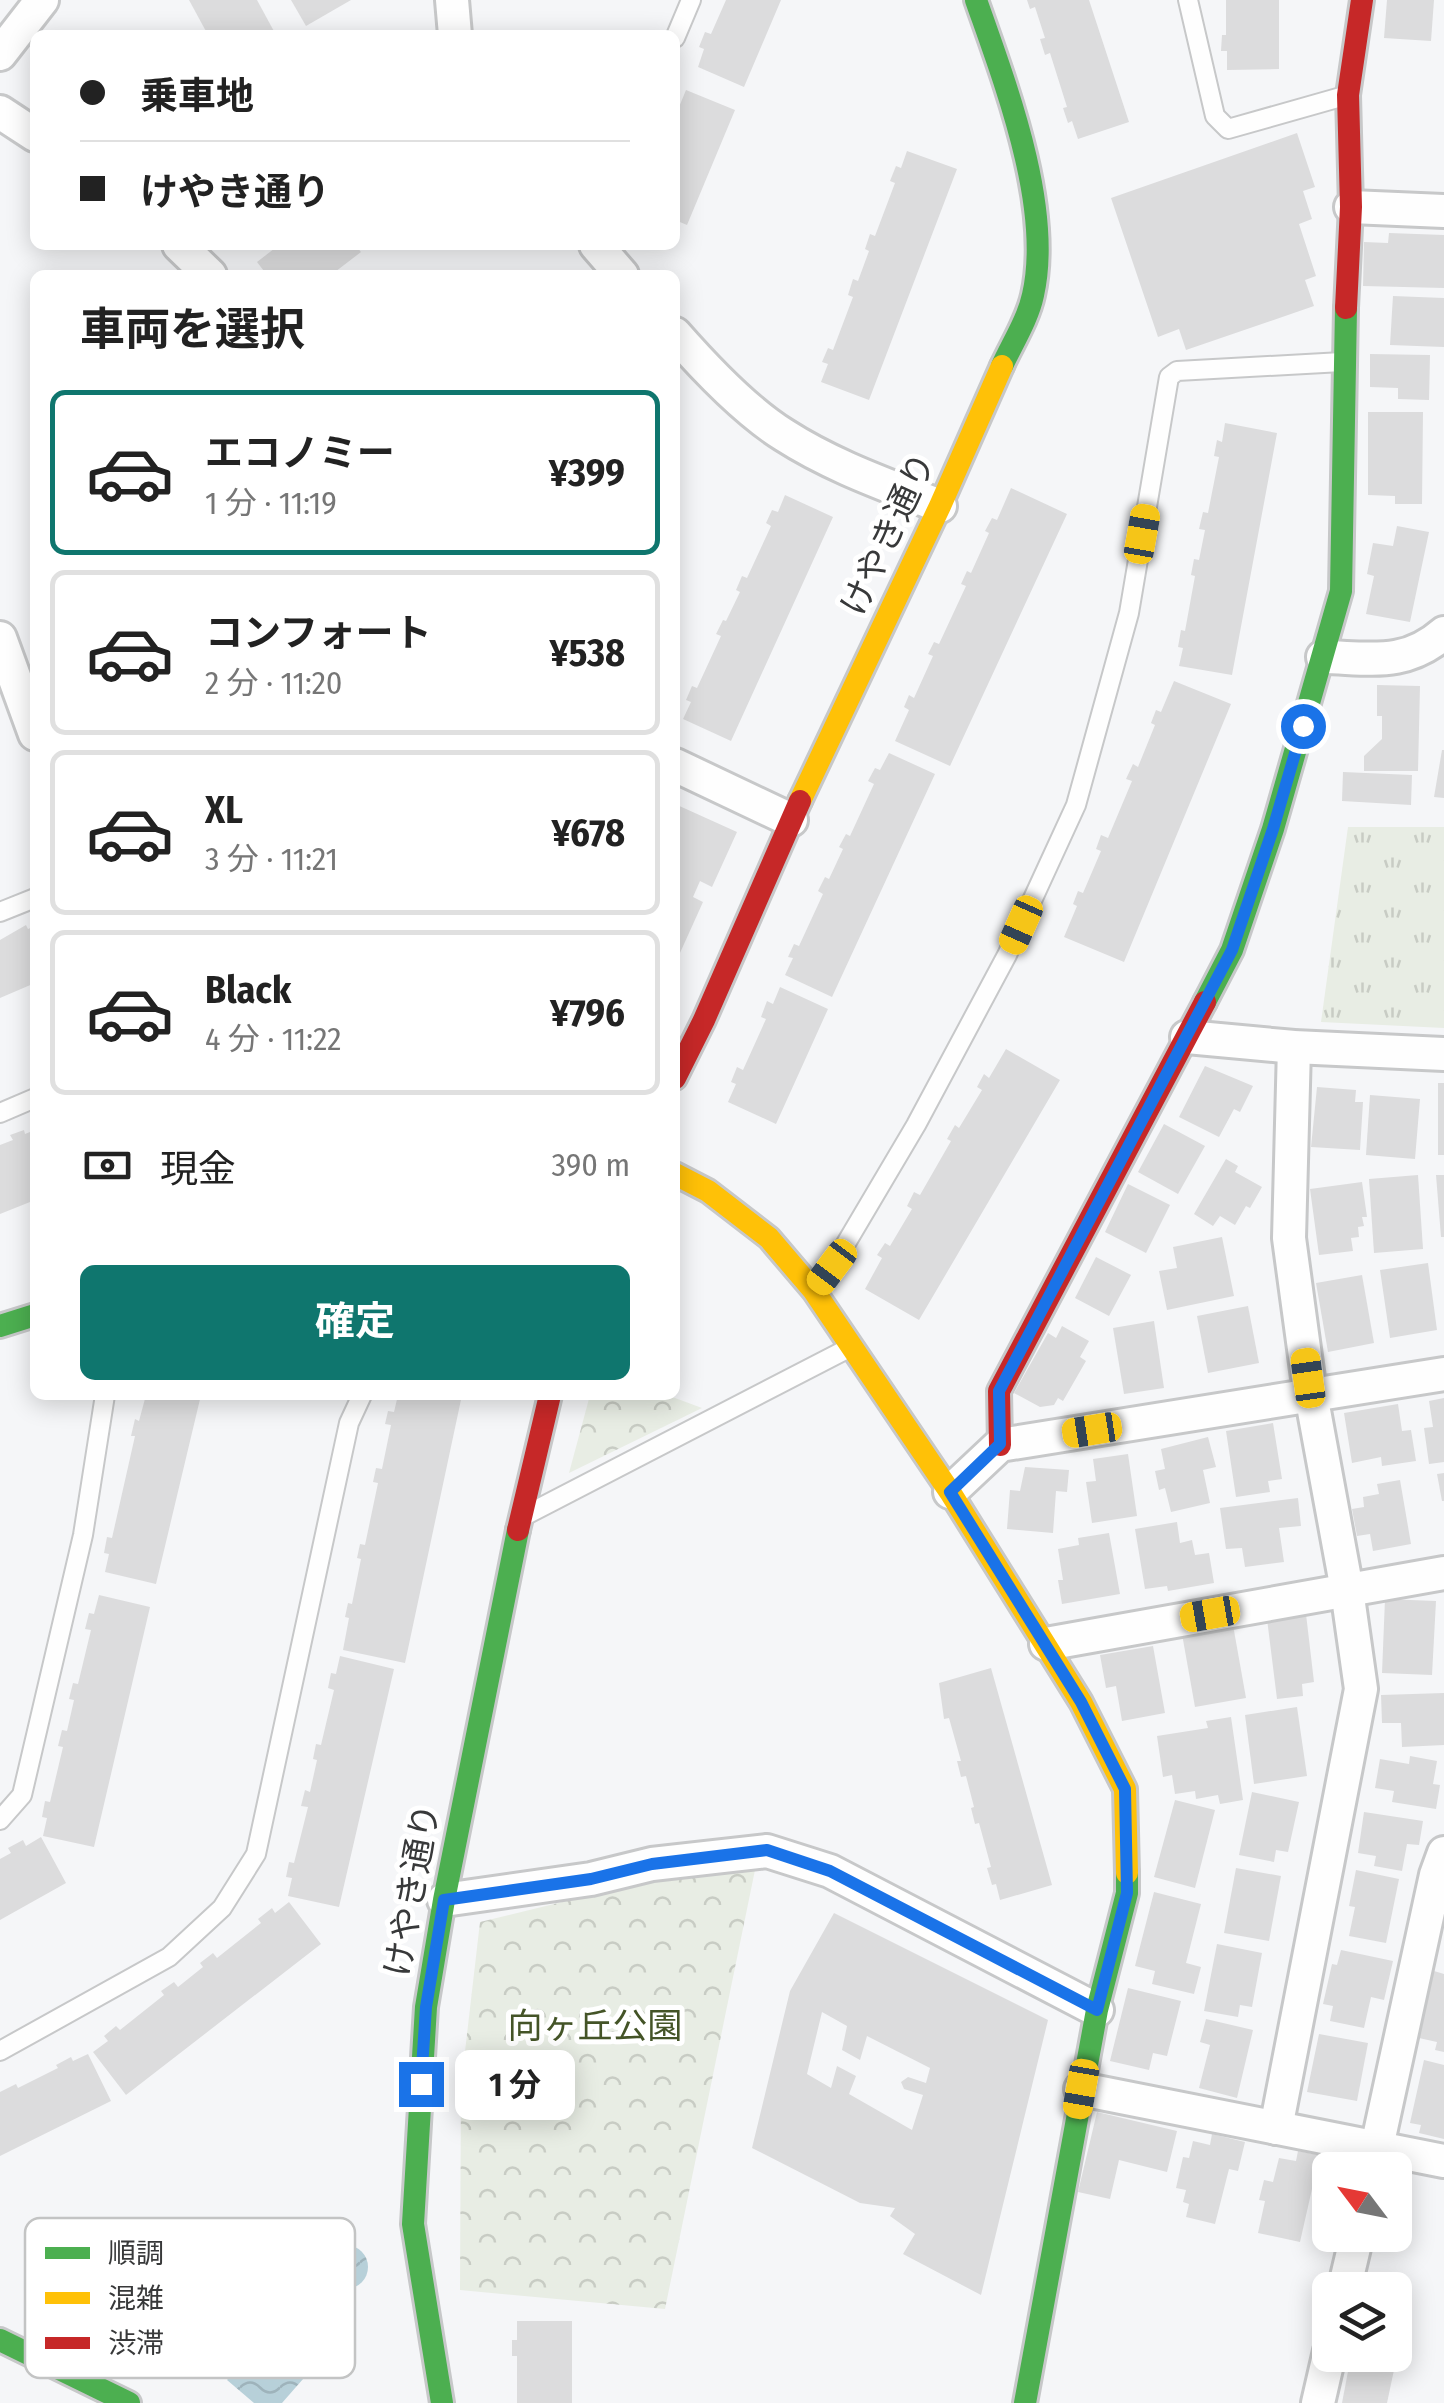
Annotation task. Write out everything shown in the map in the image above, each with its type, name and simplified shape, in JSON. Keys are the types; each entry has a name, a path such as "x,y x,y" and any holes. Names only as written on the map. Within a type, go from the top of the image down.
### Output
{"street":[{"path":"0,54 42,0"},
{"path":"452,0 455,30"},
{"name":"けやき通り","path":"680,1068 1033,297 1040,236 1014,110 976,0"},
{"path":"1000,1444 999,1391 1232,950 1273,829 1341,590 1342,362 1351,207 1348,95 1362,0"},
{"path":"0,112 30,133"},
{"path":"1351,207 1444,211"},
{"path":"184,250 205,270"},
{"path":"600,250 618,270"},
{"path":"680,340 704,367 781,434 844,468 940,506"},
{"path":"1323,656 1398,660 1430,646 1444,633"},
{"path":"1,647 30,721"},
{"path":"680,767 791,820"},
{"path":"1187,1037 1444,1054"},
{"path":"1276,2128 1360,1690 1289,1238 1294,1047"},
{"path":"680,1177 708,1191 769,1238 814,1291 950,1492 1046,1644 1125,1789 1127,1893 1081,2089 1031,2402"},
{"path":"0,1326 30,1317"},
{"path":"950,1492 1000,1444 1444,1374"},
{"name":"けやき通り","path":"442,2403 413,2224 426,2007 520,1518 549,1400"},
{"path":"1046,1644 1444,1574"},
{"path":"444,1900 591,1879 652,1864 767,1850 830,1871 1097,2010"},
{"path":"1376,2152 1444,1853"},
{"path":"1081,2089 1276,2128 1355,2152"},
{"path":"1412,2160 1444,2161"},
{"path":"0,2340 25,2352"},
{"path":"1318,2403 1325,2372"},
{"path":"77,2378 128,2403"}],"lane":[{"path":"678,30 691,0"},
{"path":"1188,0 1215,116 1228,129 1348,95"},
{"path":"814,1291 832,1267 934,1091 1008,954 1076,805 1129,613 1169,377 1176,370 1342,362"},
{"path":"0,912 30,900"},
{"path":"0,1113 30,1100"},
{"path":"520,1518 850,1348"},
{"path":"0,1820 22,1795 83,1535 104,1400"},
{"path":"0,2051 169,1957 222,1908 256,1854 349,1424 360,1400"}],"green space":[{"path":"1348,827 1444,827 1444,1028 1321,1022"},
{"path":"589,1400 680,1400 702,1408 569,1473"},
{"name":"向ヶ丘公園","path":"755,1870 665,2309 460,2290 461,2086 480,1922 648,1881"}],"water":[{"path":"355,2246 367,2258 367,2276 355,2288"},
{"path":"304,2378 282,2403 254,2403 227,2380"}],"building":[{"path":"189,0 257,0 273,30 205,30"},
{"path":"291,0 351,0 306,26"},
{"path":"726,0 781,0 744,87 698,67 705,32 711,34"},
{"path":"1027,0 1089,0 1129,122 1078,139 1063,108 1067,107 1050,53 1045,55 1040,39 1045,38 1035,7 1030,9"},
{"path":"1226,0 1279,0 1279,69 1227,70 1227,51 1221,51 1222,35 1226,35"},
{"path":"1387,0 1434,0 1431,41 1384,38"},
{"path":"686,90 735,110 687,225 680,222 680,105"},
{"path":"1297,133 1315,187 1303,191 1312,219 1299,224 1316,276 1305,280 1314,306 1186,350 1179,329 1158,337 1111,198"},
{"path":"907,151 957,169 869,400 821,382 828,364 822,362 828,348 833,350 853,297 848,295 853,279 858,281 869,251 865,249 870,234 875,236 895,183 890,181 896,166 901,168"},
{"path":"1389,233 1444,235 1444,288 1363,286 1364,242 1388,243"},
{"path":"273,250 361,252 338,270 263,270 257,262"},
{"path":"1393,296 1444,298 1444,347 1390,345"},
{"path":"1370,354 1430,355 1429,400 1398,399 1398,388 1370,387"},
{"path":"1368,412 1423,412 1422,504 1395,504 1395,496 1368,495"},
{"path":"1225,423 1277,433 1232,675 1179,666 1183,648 1178,647 1181,630 1185,631 1195,576 1191,575 1194,559 1199,560 1205,530 1199,529 1203,512 1208,513 1219,457 1214,456 1217,440 1222,442"},
{"path":"1011,488 1067,514 950,766 895,741 909,710 904,707 909,695 914,698 933,656 928,654 934,642 939,644 966,586 961,584 967,571 971,573 989,533 985,531 992,518 997,520"},
{"path":"785,495 833,517 731,741 683,719 691,702 686,700 692,686 697,688 721,636 716,634 740,592 736,590 742,576 747,578 771,526 766,523 772,510 778,512"},
{"path":"1397,526 1429,532 1410,622 1366,614 1374,576 1367,574 1373,543 1393,546"},
{"path":"1174,681 1231,704 1124,962 1064,937 1077,906 1073,904 1078,891 1083,893 1101,851 1096,849 1101,835 1108,838 1132,781 1126,779 1133,764 1138,767 1155,725 1151,723 1156,710 1161,712"},
{"path":"1377,685 1420,686 1418,771 1364,771 1364,756 1382,739"},
{"path":"1444,750 1444,798 1434,797"},
{"path":"889,753 935,774 832,997 785,975 793,958 788,957 794,944 799,946 823,894 818,891 825,877 829,879 843,849 839,847 846,834 850,836 874,784 868,781"},
{"path":"1343,772 1412,775 1411,805 1342,801"},
{"path":"680,806 737,832 712,887 700,881 693,897 703,902 680,953"},
{"path":"26,925 30,928 30,985 0,998 0,940"},
{"path":"780,987 828,1009 776,1124 728,1102 736,1084 731,1082 737,1067 743,1070 766,1019 761,1017 767,1001 773,1004"},
{"path":"1006,1049 1060,1080 919,1320 865,1289 882,1258 877,1255 885,1243 890,1246 912,1209 907,1206 914,1192 920,1195 951,1141 947,1139 955,1125 959,1128 982,1090 977,1087 984,1074 989,1078"},
{"path":"1205,1066 1253,1086 1240,1112 1234,1109 1219,1137 1179,1117"},
{"path":"1438,1083 1444,1083 1444,1155 1438,1155"},
{"path":"1317,1087 1356,1090 1355,1102 1363,1102 1360,1150 1311,1147"},
{"path":"1370,1095 1420,1099 1415,1159 1366,1155"},
{"path":"1164,1124 1205,1146 1178,1194 1138,1172"},
{"path":"30,1132 30,1202 0,1214 0,1145 13,1140 10,1135"},
{"path":"1226,1159 1238,1166 1235,1172 1262,1187 1235,1225 1220,1216 1213,1226 1194,1214"},
{"path":"1418,1175 1423,1249 1374,1253 1369,1179"},
{"path":"1436,1175 1444,1175 1444,1237 1441,1237"},
{"path":"1362,1182 1367,1217 1362,1217 1364,1226 1358,1227 1359,1237 1351,1238 1353,1251 1319,1255 1310,1189"},
{"path":"1128,1184 1170,1205 1146,1253 1105,1232"},
{"path":"1222,1237 1234,1296 1167,1310 1159,1271 1177,1268 1173,1247"},
{"path":"1096,1257 1131,1275 1109,1316 1075,1298"},
{"path":"1428,1263 1437,1330 1390,1338 1380,1270"},
{"path":"1362,1275 1374,1343 1328,1352 1316,1283"},
{"path":"1248,1306 1259,1363 1208,1373 1197,1316"},
{"path":"1154,1321 1164,1388 1124,1394 1113,1328"},
{"path":"1062,1326 1089,1341 1080,1357 1086,1361 1063,1401 1058,1398 1054,1405 1040,1407 1014,1393 1048,1333 1056,1338"},
{"path":"1444,1398 1444,1462 1429,1464 1424,1428 1433,1427 1429,1401"},
{"path":"145,1400 200,1400 156,1584 105,1572 107,1537 112,1538 135,1436 131,1436 135,1419 139,1421"},
{"path":"397,1400 461,1400 405,1663 343,1650 349,1618 345,1617 348,1603 352,1604 361,1559 357,1558 360,1544 365,1545 378,1483 373,1482 376,1468 382,1469 391,1425 385,1424 388,1411 394,1412"},
{"path":"1398,1404 1402,1431 1411,1430 1416,1461 1382,1466 1381,1457 1352,1463 1344,1413"},
{"path":"1273,1423 1282,1479 1268,1481 1270,1492 1236,1497 1226,1431"},
{"path":"1208,1437 1216,1467 1203,1470 1210,1503 1171,1512 1165,1488 1159,1490 1155,1471 1165,1469 1161,1449"},
{"path":"1128,1454 1137,1516 1092,1523 1086,1482 1096,1481 1093,1459"},
{"path":"1025,1467 1069,1470 1067,1492 1056,1491 1053,1533 1007,1529 1010,1490 1020,1491"},
{"path":"1444,1473 1444,1501 1442,1501 1437,1474"},
{"path":"1400,1480 1411,1544 1373,1551 1370,1534 1357,1536 1352,1509 1364,1507 1363,1497 1379,1494 1377,1484"},
{"path":"1298,1498 1301,1526 1279,1528 1284,1562 1245,1567 1242,1548 1226,1549 1220,1508"},
{"path":"1177,1522 1180,1543 1192,1540 1195,1555 1209,1553 1214,1583 1168,1591 1167,1586 1145,1589 1135,1529"},
{"path":"1109,1533 1120,1594 1062,1604 1058,1549 1079,1545 1078,1538"},
{"path":"99,1595 150,1607 94,1847 43,1836 47,1818 42,1817 45,1801 50,1802 63,1747 58,1746 62,1730 67,1731 74,1700 69,1699 73,1683 78,1684 91,1630 85,1629 89,1613 94,1614"},
{"path":"1385,1599 1436,1601 1432,1675 1382,1673"},
{"path":"1306,1614 1314,1682 1302,1684 1303,1696 1277,1699 1267,1619"},
{"path":"1233,1625 1246,1698 1195,1707 1182,1634"},
{"path":"1153,1646 1165,1713 1122,1721 1116,1686 1106,1688 1100,1655"},
{"path":"340,1656 394,1669 339,1907 288,1896 292,1878 286,1877 289,1862 294,1863 308,1807 301,1806 305,1790 310,1792 316,1744 321,1745 334,1690 328,1688 331,1673 336,1674"},
{"path":"991,1668 1052,1885 1000,1900 987,1868 991,1867 979,1823 975,1824 966,1776 961,1777 957,1761 961,1761 949,1718 944,1719 939,1683"},
{"path":"1444,1693 1444,1745 1402,1747 1401,1723 1382,1723 1381,1695"},
{"path":"1297,1707 1307,1776 1254,1784 1245,1715"},
{"path":"1231,1717 1243,1800 1220,1804 1218,1795 1196,1799 1195,1791 1175,1794 1172,1775 1163,1777 1157,1736 1208,1728 1206,1721"},
{"path":"1410,1756 1437,1761 1433,1784 1440,1785 1436,1809 1392,1802 1394,1791 1375,1788 1380,1759 1409,1764"},
{"path":"1252,1792 1299,1802 1288,1852 1276,1850 1274,1862 1239,1855"},
{"path":"1175,1800 1215,1810 1195,1888 1154,1877"},
{"path":"1364,1812 1423,1821 1419,1845 1407,1844 1402,1871 1374,1866 1376,1856 1358,1853"},
{"path":"41,1837 66,1883 0,1920 0,1859 11,1853 8,1848 23,1840 26,1846"},
{"path":"1236,1868 1281,1876 1269,1941 1224,1933"},
{"path":"1356,1870 1399,1879 1386,1943 1349,1936 1355,1907 1349,1906"},
{"path":"1154,1892 1201,1904 1186,1963 1201,1967 1194,1994 1152,1984 1155,1971 1135,1966"},
{"path":"289,1902 321,1944 126,2095 93,2052 108,2041 104,2036 116,2026 120,2030 164,1995 161,1991 174,1982 178,1987 203,1967 200,1963 213,1953 217,1958 261,1923 258,1919 272,1908 275,1913"},
{"path":"834,1913 1048,2020 981,2295 903,2254 915,2234 890,2216 895,2208 860,2203 752,2148 790,1991","holes":["822,2012 847,2026 842,2050 860,2060 867,2036 930,2068 926,2083 908,2077 901,2082 904,2089 923,2095 912,2130 849,2094 856,2076 837,2066 831,2088 807,2074"]},
{"path":"1217,1944 1262,1953 1252,2007 1240,2005 1238,2017 1204,2011"},
{"path":"1341,1950 1393,1961 1384,2000 1371,1997 1364,2028 1330,2021 1333,2006 1323,2004 1332,1964 1337,1965"},
{"path":"1434,1971 1444,1974 1444,2052 1435,2050 1437,2042 1419,2038"},
{"path":"1128,1988 1181,2001 1167,2056 1153,2053 1149,2070 1110,2061"},
{"path":"1206,2019 1253,2030 1237,2098 1199,2088 1210,2045 1200,2042"},
{"path":"1319,2034 1368,2043 1357,2101 1307,2092"},
{"path":"88,2054 111,2101 0,2156 0,2092 16,2084 18,2088 71,2057 73,2061"},
{"path":"1424,2060 1444,2065 1444,2139 1419,2133 1421,2125 1410,2123"},
{"path":"1097,2112 1177,2131 1167,2172 1119,2160 1110,2199 1078,2192"},
{"path":"1212,2134 1245,2142 1238,2171 1229,2169 1215,2224 1186,2217 1186,2190 1176,2188 1183,2157 1189,2158 1193,2141 1210,2145"},
{"path":"1298,2151 1312,2154 1312,2189 1300,2242 1258,2233 1265,2201 1259,2200 1264,2180 1273,2182 1279,2158 1296,2161"},
{"path":"517,2321 572,2321 572,2403 517,2403 517,2356 512,2356 512,2340 517,2340"},
{"path":"1348,2372 1394,2372 1387,2403 1342,2403"}],"traffic: fast":[{"path":"976,0 1023,146 1037,223 1033,295 1002,366"},
{"path":"1205,1002 1232,950 1273,829 1341,591 1346,308"},
{"path":"0,1326 30,1317"},
{"path":"442,2403 413,2224 426,2007 518,1530"},
{"path":"1025,2403 1097,2010 1127,1893 1127,1873"},
{"path":"0,2340 25,2352"},
{"path":"78,2378 129,2403"}],"traffic: slow":[{"path":"800,801 1002,366"},
{"path":"680,1177 708,1191 769,1238 814,1291 950,1492 1081,1702 1125,1789 1127,1873"}],"traffic: jam":[{"path":"1346,308 1351,207 1348,95 1362,0"},
{"path":"680,1068 800,801"},
{"path":"1000,1445 999,1391 1205,1002"},
{"path":"518,1530 549,1400"}],"route":[{"path":"421,2084 426,2007 444,1900 591,1879 652,1864 767,1850 830,1871 1097,2010 1127,1893 1125,1789 1081,1702 950,1492 1000,1444 999,1391 1232,950 1303,726"}]}
